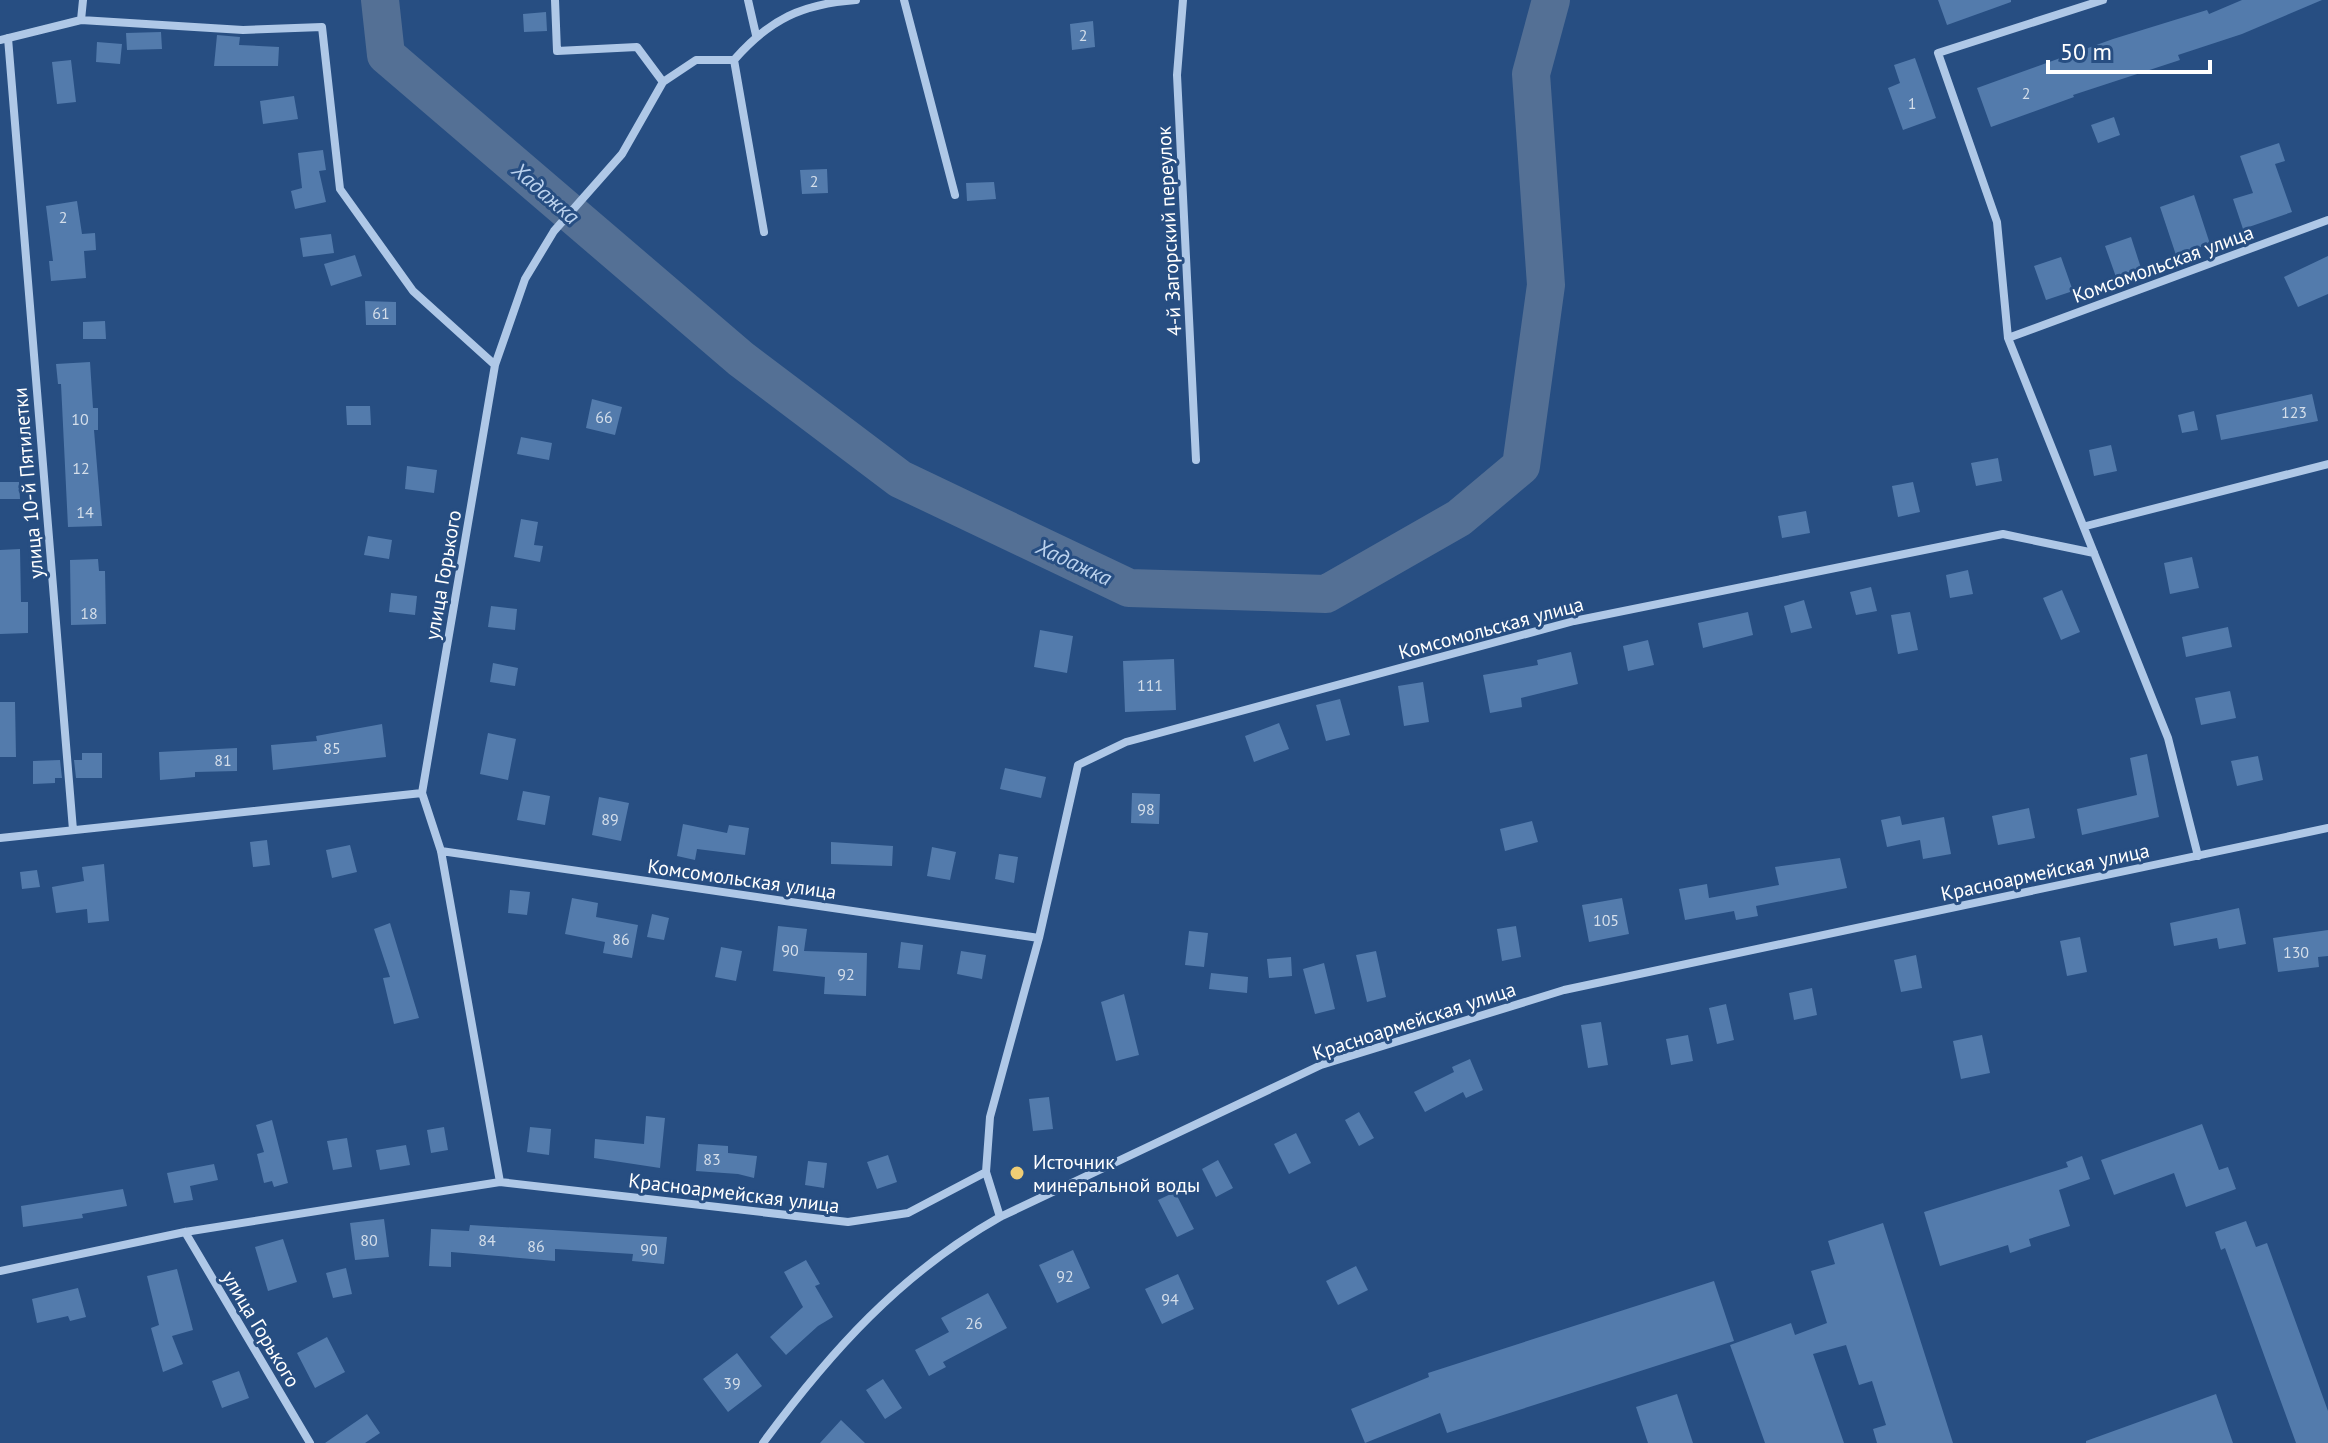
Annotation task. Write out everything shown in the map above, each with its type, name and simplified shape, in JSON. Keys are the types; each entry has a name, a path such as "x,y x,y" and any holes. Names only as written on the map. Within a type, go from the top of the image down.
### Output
{"street":[{"path":"81,20 83,0"},
{"path":"555,0 557,51 637,47 663,82 696,60 734,60 756,35 815,3 856,0"},
{"path":"748,0 756,35"},
{"path":"904,0 955,195"},
{"name":"4-й Загорский переулок","path":"1183,0 1177,75 1196,460"},
{"path":"2103,0 1938,53 1997,222 2008,338 2086,526 2168,738 2198,856"},
{"path":"4,39 81,20 243,30 322,27 340,189 413,291 495,365"},
{"name":"улица 10-й Пятилетки","path":"4,39 73,830"},
{"path":"734,60 764,232"},
{"name":"улица Горького","path":"500,1182 441,851 422,793 495,365 525,279 554,231 622,154 663,82"},
{"name":"Комсомольская улица","path":"2008,338 2328,220"},
{"path":"2086,526 2328,464"},
{"name":"Комсомольская улица","path":"986,1172 990,1117 1039,938 1078,765 1126,742 1574,621 2003,534 2094,553"},
{"path":"0,838 422,793"},
{"name":"Красноармейская улица","path":"763,1443 810,1378 889,1298 949,1246 1000,1217 1321,1065 1564,990 2328,828"},
{"name":"Комсомольская улица","path":"441,851 1039,938"},
{"path":"986,1172 1000,1217"},
{"name":"Красноармейская улица","path":"0,1271 185,1232 500,1182 848,1222 908,1213 986,1172"},
{"name":"улица Горького","path":"185,1232 310,1443"}],"building":[{"path":"1938,0 2011,0 2011,2 1947,25"},
{"path":"2242,0 2322,0 2242,34 2178,55 2180,60 2073,95 1991,127 1977,88 2113,39 2207,10 2209,14"},
{"path":"546,12 547,31 524,32 523,14"},
{"path":"1093,21 1095,47 1072,50 1070,24"},
{"path":"161,32 162,49 127,50 126,33"},
{"path":"217,35 240,37 239,45 279,47 278,66 214,66"},
{"path":"97,42 122,44 120,64 96,62"},
{"path":"1915,58 1936,118 1903,130 1888,88 1900,83 1894,65"},
{"path":"71,60 76,102 57,104 52,62"},
{"path":"294,96 298,119 263,124 260,101"},
{"path":"2114,117 2120,135 2098,143 2091,125"},
{"path":"2279,143 2285,161 2275,164 2292,212 2243,229 2233,199 2253,193 2240,156"},
{"path":"323,150 326,170 319,171 326,202 295,209 291,191 302,188 298,153"},
{"path":"827,169 828,193 802,194 800,170"},
{"path":"994,182 996,199 967,201 966,183"},
{"path":"2194,195 2210,244 2176,255 2160,207"},
{"path":"77,201 82,234 95,233 96,250 84,251 86,278 51,281 49,261 53,261 46,206"},
{"path":"331,234 334,253 303,257 300,238"},
{"path":"2131,237 2141,268 2116,277 2105,246"},
{"path":"355,255 362,276 331,286 324,264"},
{"path":"2328,256 2328,294 2298,307 2284,277"},
{"path":"2061,257 2073,291 2046,300 2034,266"},
{"path":"365,301 396,302 396,325 366,325"},
{"path":"105,321 106,339 83,339 83,322"},
{"path":"90,362 93,408 98,408 98,430 94,430 102,526 68,527 61,384 58,384 56,364"},
{"path":"2312,394 2318,421 2221,440 2216,415"},
{"path":"592,399 622,407 615,435 586,428"},
{"path":"346,406 370,406 371,425 347,425"},
{"path":"2194,411 2198,430 2182,433 2178,415"},
{"path":"521,437 552,443 549,460 517,454"},
{"path":"2111,445 2117,471 2094,476 2089,450"},
{"path":"1998,458 2002,481 1976,486 1971,463"},
{"path":"407,466 437,470 434,493 405,489"},
{"path":"0,482 19,482 20,499 0,499"},
{"path":"1913,482 1920,512 1898,517 1892,486"},
{"path":"1806,511 1810,533 1782,538 1778,516"},
{"path":"521,519 538,522 534,545 543,546 540,562 514,557"},
{"path":"368,536 392,540 389,559 364,555"},
{"path":"20,549 21,602 28,602 28,633 0,634 0,550"},
{"path":"2192,557 2199,588 2170,594 2164,563"},
{"path":"98,559 99,571 105,571 106,624 71,625 70,560"},
{"path":"1968,570 1973,594 1950,598 1946,575"},
{"path":"1871,587 1877,611 1856,615 1850,592"},
{"path":"2062,590 2080,632 2061,640 2043,598"},
{"path":"391,593 417,596 415,615 389,612"},
{"path":"1804,600 1812,628 1791,633 1784,606"},
{"path":"491,606 517,609 515,630 488,627"},
{"path":"1748,612 1753,635 1703,648 1698,623"},
{"path":"1910,612 1918,650 1898,654 1891,615"},
{"path":"2228,627 2232,647 2186,657 2182,637"},
{"path":"1040,630 1073,636 1067,673 1034,667"},
{"path":"1648,640 1654,665 1628,671 1623,646"},
{"path":"1571,652 1578,684 1521,698 1522,707 1490,713 1483,675 1538,665 1537,660"},
{"path":"1174,659 1176,710 1125,712 1123,661"},
{"path":"493,663 518,668 515,686 490,682"},
{"path":"1423,682 1429,722 1404,726 1398,686"},
{"path":"2230,691 2236,718 2201,725 2195,698"},
{"path":"1340,699 1350,735 1326,741 1316,705"},
{"path":"0,702 15,702 16,757 0,757"},
{"path":"1279,723 1289,749 1254,762 1245,736"},
{"path":"382,724 386,757 273,770 271,745 317,741 316,736"},
{"path":"488,733 516,739 508,780 480,774"},
{"path":"237,748 237,771 195,772 195,777 160,780 159,752"},
{"path":"82,753 102,753 102,778 76,778 74,760 82,760"},
{"path":"2147,754 2159,817 2082,835 2077,809 2137,795 2130,758"},
{"path":"2258,756 2263,780 2237,786 2231,761"},
{"path":"60,760 62,778 55,778 55,783 33,784 33,761"},
{"path":"1005,768 1046,777 1041,798 1000,789"},
{"path":"523,791 550,796 545,825 517,820"},
{"path":"1132,793 1160,794 1159,824 1131,823"},
{"path":"599,797 629,803 621,841 592,835"},
{"path":"2029,808 2035,838 1998,845 1992,816"},
{"path":"1900,816 1902,825 1944,817 1951,854 1923,859 1920,840 1887,847 1881,820"},
{"path":"1532,821 1538,842 1505,851 1500,829"},
{"path":"683,824 727,833 729,825 749,828 745,855 697,849 695,860 677,856"},
{"path":"267,840 270,865 253,867 250,842"},
{"path":"831,842 893,846 892,866 831,864"},
{"path":"350,845 357,872 332,878 326,850"},
{"path":"932,847 956,852 950,880 927,876"},
{"path":"999,854 1018,857 1014,883 995,879"},
{"path":"1840,858 1847,888 1756,906 1758,916 1736,920 1734,911 1685,920 1679,889 1707,884 1709,898 1779,885 1775,867"},
{"path":"104,864 109,921 88,923 87,909 56,913 52,887 84,881 82,867"},
{"path":"37,870 40,887 22,889 20,872"},
{"path":"510,890 530,892 527,915 508,913"},
{"path":"572,898 598,903 596,917 638,925 632,958 603,953 605,942 565,934"},
{"path":"1622,898 1629,934 1589,942 1582,905"},
{"path":"2239,908 2246,944 2219,949 2217,938 2174,946 2170,923"},
{"path":"652,914 669,918 664,940 647,937"},
{"path":"390,923 419,1018 394,1024 383,978 390,977 374,929"},
{"path":"778,926 807,929 804,951 867,953 866,996 824,994 825,977 773,971"},
{"path":"1516,926 1521,957 1502,961 1497,929"},
{"path":"2328,930 2328,956 2318,957 2319,967 2278,972 2273,938"},
{"path":"1189,931 1208,933 1204,967 1185,965"},
{"path":"2080,937 2087,972 2067,976 2060,941"},
{"path":"901,942 923,945 920,970 898,968"},
{"path":"721,947 742,951 736,981 715,977"},
{"path":"961,951 986,955 982,979 957,974"},
{"path":"1376,951 1386,997 1367,1002 1356,955"},
{"path":"1916,955 1922,988 1901,992 1894,960"},
{"path":"1291,957 1292,976 1269,978 1267,959"},
{"path":"1324,963 1335,1009 1315,1014 1303,969"},
{"path":"1211,973 1248,977 1247,993 1209,989"},
{"path":"1812,988 1817,1015 1794,1020 1789,993"},
{"path":"1124,994 1139,1055 1116,1061 1101,1002"},
{"path":"1726,1004 1734,1040 1717,1044 1709,1008"},
{"path":"1601,1022 1608,1065 1588,1068 1581,1025"},
{"path":"1688,1035 1693,1061 1671,1065 1666,1039"},
{"path":"1982,1035 1990,1073 1961,1079 1953,1041"},
{"path":"1470,1059 1483,1090 1466,1098 1463,1092 1425,1112 1414,1092 1454,1072 1452,1067"},
{"path":"1049,1097 1053,1129 1033,1131 1029,1099"},
{"path":"1359,1112 1374,1138 1359,1146 1345,1120"},
{"path":"646,1116 665,1118 660,1168 594,1158 595,1139 644,1144"},
{"path":"272,1120 288,1183 274,1187 272,1181 264,1183 257,1154 264,1152 256,1125"},
{"path":"2202,1124 2219,1170 2228,1167 2236,1189 2186,1207 2174,1173 2114,1195 2101,1160"},
{"path":"444,1127 448,1150 431,1153 427,1130"},
{"path":"530,1127 551,1129 549,1155 527,1152"},
{"path":"1296,1133 1311,1163 1289,1174 1274,1144"},
{"path":"347,1138 352,1167 333,1170 327,1141"},
{"path":"698,1144 728,1146 728,1153 757,1156 754,1178 696,1171"},
{"path":"406,1145 410,1165 380,1170 376,1150"},
{"path":"888,1155 897,1182 877,1189 867,1162"},
{"path":"2082,1156 2090,1179 2059,1190 2070,1226 2029,1239 2031,1246 2010,1253 2008,1245 1940,1266 1924,1212 2068,1167 2066,1162"},
{"path":"1218,1160 1233,1188 1216,1197 1202,1169"},
{"path":"808,1161 827,1163 824,1188 805,1185"},
{"path":"214,1164 218,1180 190,1186 193,1200 174,1203 167,1173"},
{"path":"123,1189 127,1206 82,1214 83,1218 23,1227 21,1206"},
{"path":"1175,1192 1194,1229 1177,1237 1158,1200"},
{"path":"384,1219 389,1257 355,1260 350,1223"},
{"path":"2246,1221 2256,1247 2267,1243 2328,1411 2328,1443 2296,1443 2225,1248 2221,1250 2215,1232"},
{"path":"1883,1223 1953,1443 1877,1443 1873,1429 1886,1425 1872,1381 1859,1385 1846,1345 1813,1354 1844,1443 1765,1443 1730,1345 1791,1323 1795,1335 1827,1323 1811,1271 1835,1264 1828,1241"},
{"path":"470,1225 667,1237 664,1264 632,1261 633,1254 555,1249 555,1261 451,1252 451,1267 429,1266 431,1229 469,1231"},
{"path":"283,1239 297,1282 268,1291 255,1247"},
{"path":"1073,1250 1090,1288 1057,1303 1039,1265"},
{"path":"806,1260 820,1284 815,1286 833,1317 818,1326 786,1355 770,1337 803,1307 784,1272"},
{"path":"1356,1266 1368,1290 1338,1305 1326,1281"},
{"path":"346,1268 352,1294 333,1298 326,1273"},
{"path":"177,1269 193,1330 172,1336 183,1364 163,1372 151,1328 159,1325 147,1276"},
{"path":"1178,1274 1194,1309 1162,1324 1145,1289"},
{"path":"1714,1281 1734,1341 1447,1433 1440,1413 1365,1443 1351,1409 1429,1377 1428,1373"},
{"path":"78,1288 86,1317 70,1321 68,1316 37,1323 32,1299"},
{"path":"988,1293 1007,1328 943,1362 946,1367 929,1376 915,1350 949,1332 941,1318"},
{"path":"327,1337 345,1372 315,1388 297,1353"},
{"path":"737,1353 762,1386 728,1412 703,1379"},
{"path":"239,1371 249,1398 222,1408 212,1381"},
{"path":"883,1379 902,1408 885,1419 866,1390"},
{"path":"1677,1394 1693,1443 1648,1443 1636,1407"},
{"path":"2216,1394 2233,1443 2086,1443 2086,1441"},
{"path":"367,1414 380,1433 365,1443 325,1443"},
{"path":"841,1420 865,1443 820,1443"}],"waterway":[{"name":"Хадажка","path":"380,0 386,55 741,359 900,479 1129,588 1326,594 1459,518 1521,466 1546,285 1531,74 1551,0"}],"place":[{"name":"Источник минеральной воды","path":"1017,1173"}]}
